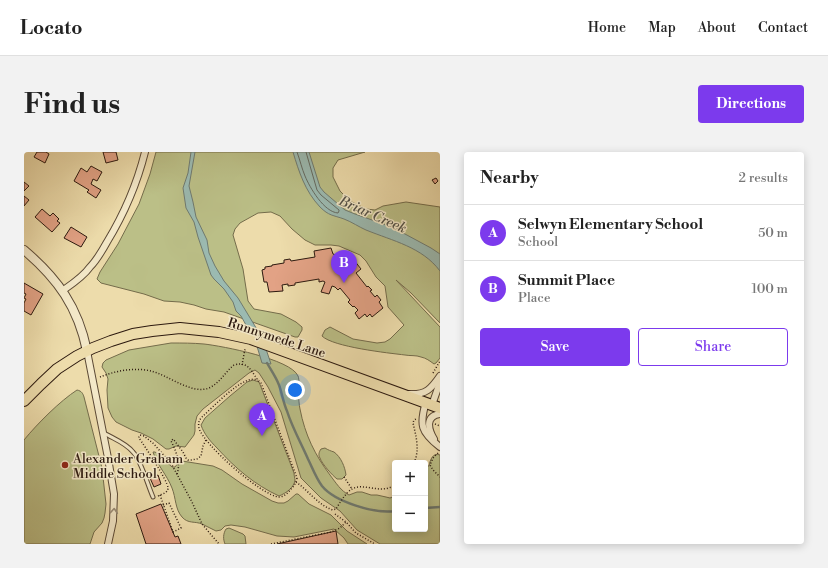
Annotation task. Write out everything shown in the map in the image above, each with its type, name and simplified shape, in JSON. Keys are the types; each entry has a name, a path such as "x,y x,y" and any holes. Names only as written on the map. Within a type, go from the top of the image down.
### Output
{"main road":[{"name":"Runnymede Lane","path":"24,401 63,365 87,351 133,334 180,328 207,330 251,339 433,405"}],"street":[{"path":"62,291 90,267 98,257 119,222 132,193 145,152"},
{"path":"24,250 51,276 62,291 76,316 84,339 114,494 113,521 108,544"},
{"path":"399,392 412,394 423,393 430,389 440,376"},
{"path":"438,445 428,437 423,428 423,415 433,405 440,380"},
{"path":"438,445 431,433 429,423 434,416 440,414"}],"lane":[{"path":"103,433 124,444 134,452 153,497"}],"path":[{"path":"242,364 245,349"},
{"path":"92,379 115,372 144,370 158,373 195,389 203,390 213,386 234,365 242,364 250,369 261,383 297,478 289,492 284,496 274,496 229,464 206,440 199,427 199,421 202,417 222,398 242,383 251,379 258,380"},
{"path":"415,460 417,455 417,445 414,422 415,420 419,420"},
{"path":"153,497 160,495 168,489 153,460 139,438 139,435 144,436 154,444 167,459 177,474 202,524 218,544"},
{"path":"177,474 179,468 176,451 171,441 172,439 188,460 196,460 200,457 206,440"},
{"path":"440,453 434,456 430,465 440,477"},
{"path":"344,477 352,489"},
{"path":"296,482 316,500 333,510 352,489 361,487 384,490 392,487"},
{"path":"160,495 163,505 173,532 182,528 169,503 163,505"},
{"path":"336,514 356,533 375,544"},
{"path":"271,544 331,532 340,528 346,522"}],"green space":[{"path":"156,152 365,152 338,160 333,168 333,177 340,191 350,201 366,209 375,210 383,206 406,202 440,207 440,323 396,280 440,327 440,358 434,364 419,356 374,351 349,346 328,340 322,336 325,330 330,327 353,339 377,343 385,342 404,325 388,307 385,286 376,277 366,261 360,255 339,246 315,245 305,240 280,216 271,212 258,213 240,223 235,229 233,235 243,269 248,301 254,309 281,314 296,322 302,327 298,337 224,312 180,302 164,301 144,294 101,283 97,279 118,244 139,204"},
{"path":"171,343 204,344 255,354 283,364 293,370 299,378 298,394 302,418 311,444 320,460 339,486 349,495 362,492 371,495 392,497 392,532 428,532 428,466 431,459 435,455 440,455 440,544 380,544 357,530 340,511 321,498 301,478 281,412 268,387 259,373 255,370 249,373 203,409 197,416 194,435 185,447 176,446 166,449 153,439 116,422 108,408 108,379 102,367 106,360 129,350"},
{"path":"253,380 259,382 294,473 295,480 293,485 287,492 279,496 262,487 238,469 210,440 201,425 205,418 230,396 247,382"},
{"name":"Alexander Graham Middle School","path":"77,390 83,394 84,397 102,468 106,504 104,518 102,523 94,532 90,544 24,544 24,440 49,413"},
{"path":"325,448 334,452 341,459 346,475 342,479 337,479 327,469 321,460 319,452 321,449"},
{"path":"153,452 158,454 172,467 175,467 182,461 213,466 222,470 242,484 278,503 284,503 298,494 309,504 331,515 347,531 367,544 348,544 334,529 294,537 277,536 245,527 231,525 225,526 221,530 216,531 199,523 189,522 180,514 172,488"},
{"path":"229,528 243,534 245,536 246,544 225,544 224,533 226,529"}],"water":[{"path":"191,152 195,152 189,186 196,217 207,240 209,253 224,281 238,298 258,331 271,364 262,363 256,343 241,316 236,311 233,302 224,289 211,275 194,222 186,208 183,188 188,173"},
{"path":"293,152 309,152 320,187 345,210 392,227 440,254 440,271 425,256 416,250 397,241 366,230 347,220 331,215 323,210 306,188"}],"building":[{"path":"37,152 46,152 49,154 45,163 34,157"},
{"path":"103,152 116,152 118,160 106,163"},
{"path":"91,166 102,172 97,181 93,179 91,184 101,190 96,198 87,192 89,190 74,181 81,168 87,172"},
{"path":"436,178 438,181 435,184 432,180"},
{"path":"24,182 29,186 24,191"},
{"path":"24,196 29,200 24,206"},
{"path":"42,209 50,216 53,213 59,219 57,221 60,223 52,232 35,217"},
{"path":"71,227 87,237 81,247 64,238"},
{"path":"331,248 333,254 345,259 350,255 361,269 356,273 367,287 368,286 372,290 370,291 375,297 377,295 381,300 379,302 383,308 372,317 370,314 367,317 365,314 359,319 355,313 358,310 348,302 350,300 340,288 338,290 332,286 329,294 321,292 325,282 319,282 319,279 295,283 295,285 282,285 283,291 269,292 267,282 264,282 262,270 265,269 265,267 284,263 284,260 290,259 291,261 315,257 314,251"},
{"path":"24,283 43,294 31,315 24,311 24,303 26,299 24,298 26,294 24,293"},
{"path":"158,475 161,484 154,487 150,478"},
{"path":"161,504 175,537 178,536 181,544 146,544 136,514"},
{"path":"336,531 338,544 277,544"}],"waterway":[{"path":"267,363 279,385 284,404 294,429 322,486 336,497 356,506 377,511 392,511"},
{"path":"428,508 440,507"}],"place":[{"name":"Summit Place","path":"344,283"},
{"name":"Selwyn Elementary School","path":"262,436"},
{"name":"Alexander Graham Middle School","path":"65,465"}],"water label":[{"name":"Briar Creek","path":"373,214"}]}
